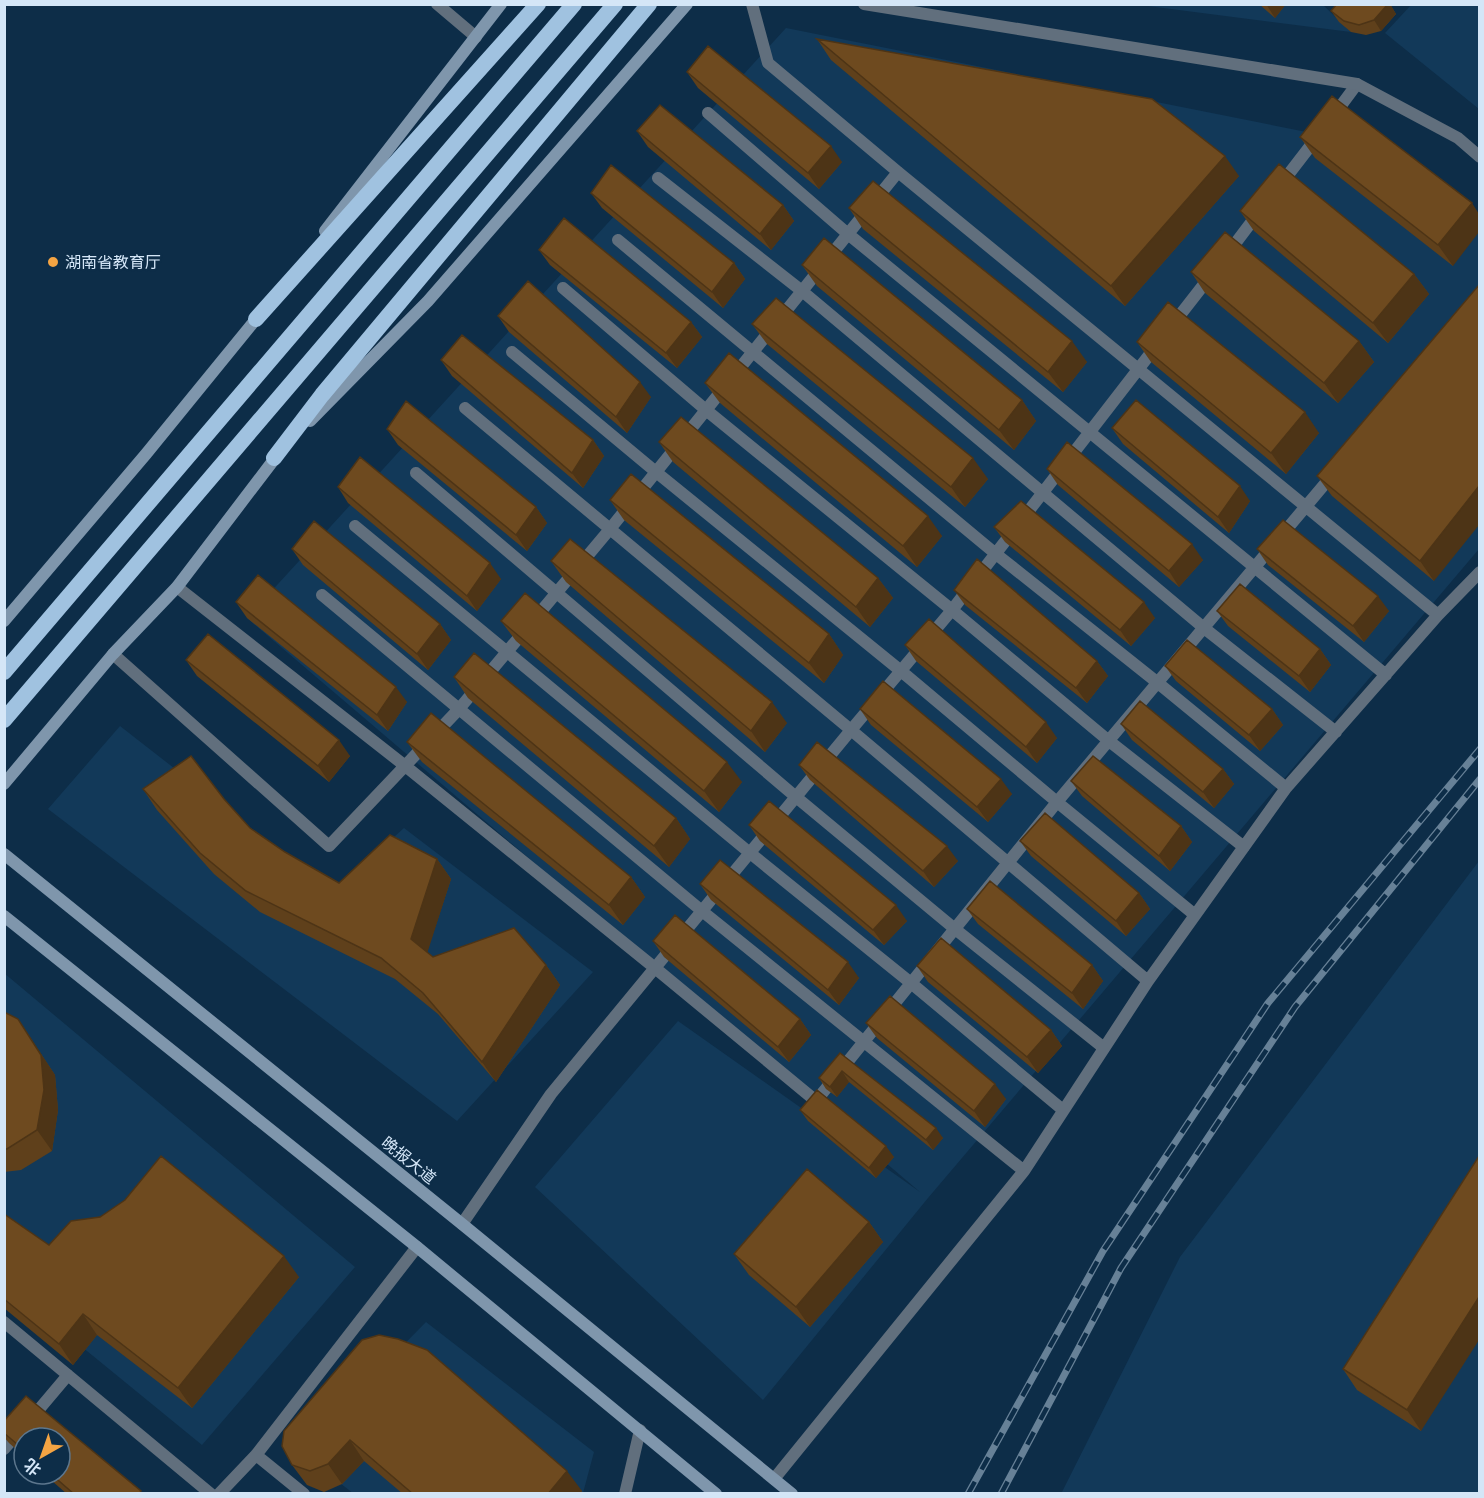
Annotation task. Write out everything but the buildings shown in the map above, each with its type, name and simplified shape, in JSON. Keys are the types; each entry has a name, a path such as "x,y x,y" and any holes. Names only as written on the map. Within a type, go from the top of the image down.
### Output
{"highway":[{"path":"256,319 538,4"},
{"path":"4,672 574,4"},
{"path":"4,720 615,4"},
{"path":"274,458 322,395 649,4"}],"main road":[{"path":"4,621 146,454 256,319 501,4"},
{"path":"4,784 113,654 177,587 274,458 428,301 687,4"},
{"name":"晚报大道","path":"4,854 792,1494"},
{"path":"4,916 417,1247 716,1494"}],"street":[{"path":"437,4 476,37"},
{"path":"752,4 768,63 1438,615"},
{"path":"864,4 1358,84 1458,138 1479,157"},
{"path":"462,1224 551,1094 952,610 1358,84"},
{"path":"708,113 848,234 1386,675"},
{"path":"113,654 330,846 459,709 610,529 898,172"},
{"path":"657,178 802,291 1204,628 1336,732"},
{"path":"618,240 996,554 1286,788"},
{"path":"562,288 706,410 1109,741 1244,847"},
{"path":"512,352 1195,915"},
{"path":"465,408 1148,981"},
{"path":"177,587 404,765 816,1101 1057,802 1343,463"},
{"path":"416,473 796,797 955,929 1104,1048"},
{"path":"355,526 1064,1110"},
{"path":"774,1479 1024,1171 1148,981 1286,788 1438,615 1479,572"},
{"path":"322,595 702,911 1024,1171"},
{"path":"219,1494 256,1455 417,1247"},
{"path":"4,1322 211,1494"},
{"path":"4,1449 68,1376"},
{"path":"625,1494 640,1430"},
{"path":"256,1455 303,1494"}],"shaded area":[{"path":"1412,4 1479,5 1479,109 1385,33"},
{"path":"1140,5 1323,5 1351,32"},
{"path":"786,28 1387,148 1479,220 1479,549 928,1198 763,1400 535,1187 678,1021 920,1192 247,618"},
{"path":"120,726 333,892 404,828 593,972 457,1121 48,809"},
{"path":"1479,861 1479,1493 1061,1494 1180,1257"},
{"path":"4,973 355,1267 202,1445 5,1284"},
{"path":"426,1322 594,1452 583,1493 354,1494 299,1451"}],"railway":[{"path":"968,1494 1103,1251 1268,1003 1480,749"},
{"path":"1001,1494 1121,1268 1295,1007 1480,779"}],"place":[{"name":"湖南省教育厅","path":"53,262"}]}
